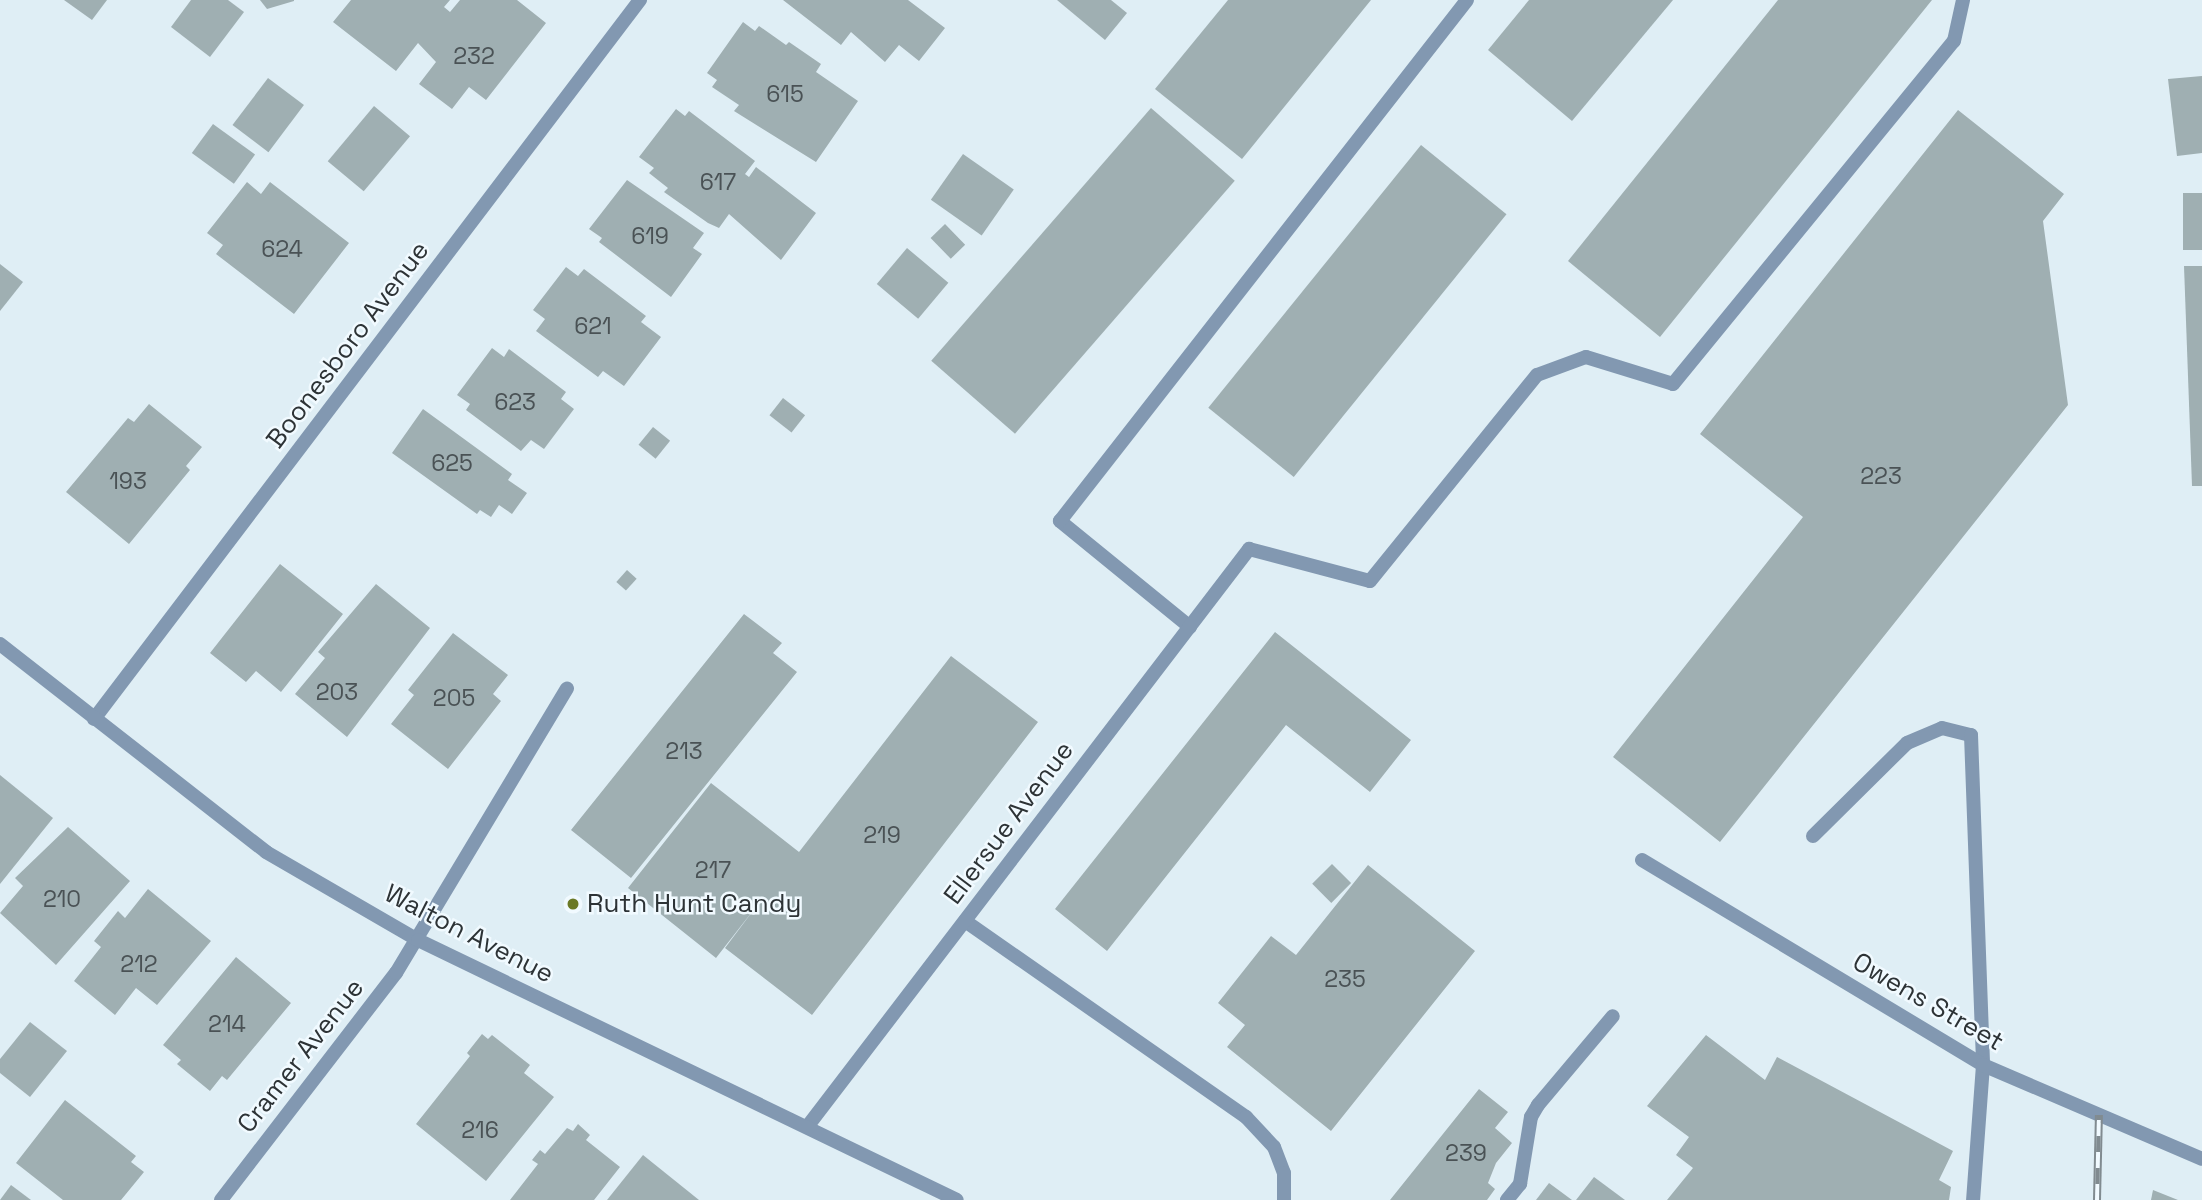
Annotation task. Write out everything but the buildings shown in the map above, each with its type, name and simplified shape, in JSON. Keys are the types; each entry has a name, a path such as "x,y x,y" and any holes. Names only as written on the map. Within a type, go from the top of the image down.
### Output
{"street":[{"name":"Boonesboro Avenue","path":"94,719 640,0"},
{"path":"1190,627 1060,521 1467,0"},
{"name":"Ellersue Avenue","path":"807,1127 1249,549 1370,581 1537,376 1586,357 1673,384 1954,41 1963,0"},
{"name":"Walton Avenue","path":"0,644 266,852 418,940 957,1200"},
{"name":"Cramer Avenue","path":"221,1200 418,940 567,688"},
{"path":"1813,836 1907,743 1942,728 1971,735 1983,1065 1972,1200"},
{"name":"Owens Street","path":"1643,860 1983,1065 2202,1159"},
{"path":"965,921 1247,1117 1275,1147 1284,1172 1284,1200"},
{"path":"1507,1200 1520,1184 1531,1117 1538,1105 1613,1016"}],"railway":[{"path":"2097,1200 2099,1115"}],"place":[{"name":"Ruth Hunt Candy","path":"573,904"}]}
